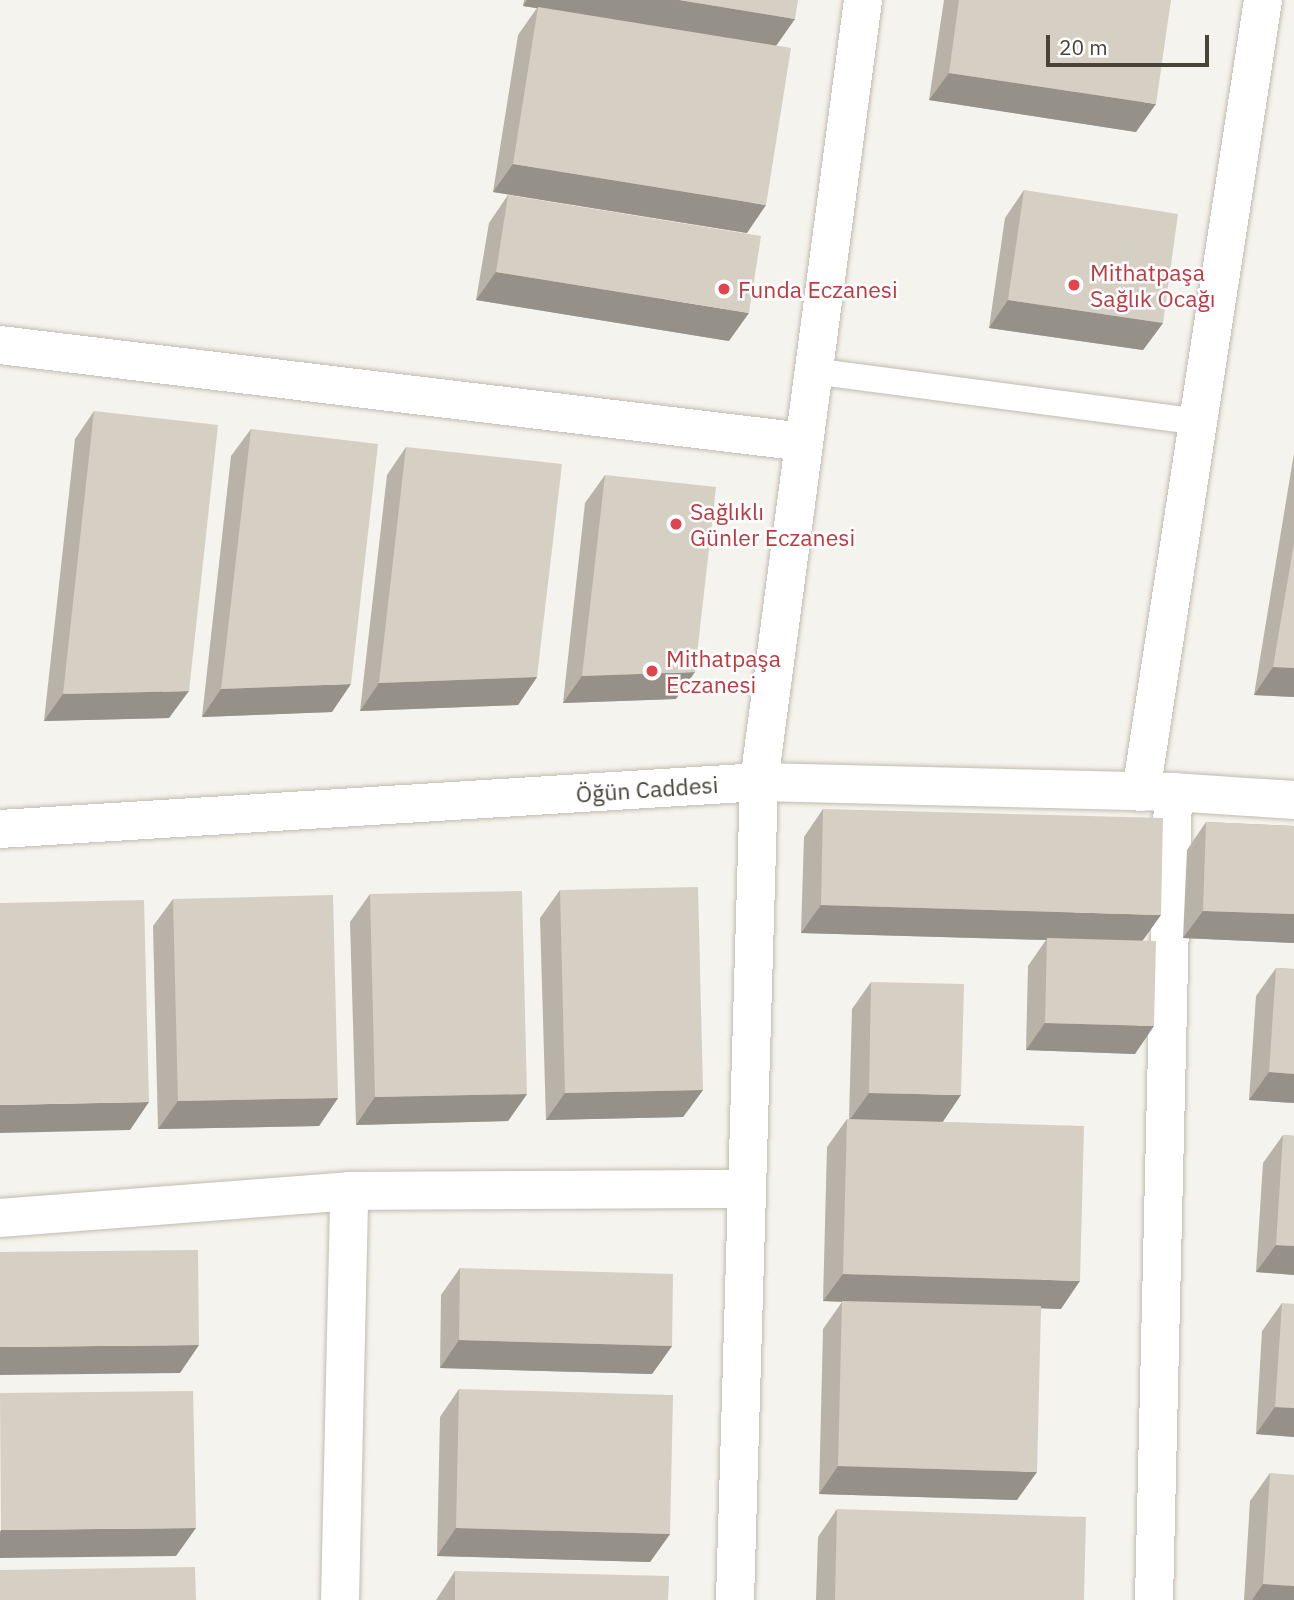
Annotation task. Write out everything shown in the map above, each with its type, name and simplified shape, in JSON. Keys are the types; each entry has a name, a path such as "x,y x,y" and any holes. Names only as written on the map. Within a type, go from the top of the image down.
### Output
{"street":[{"path":"735,1600 759,782 863,0"},
{"path":"1154,1600 1157,792 1198,422 1263,0"},
{"path":"0,345 804,442"},
{"name":"Öğün Caddesi","path":"0,829 759,782 1157,792 1294,800"},
{"path":"0,1218 349,1191 747,1189"},
{"path":"340,1600 349,1191"}],"lane":[{"path":"813,371 1198,422"}],"building":[{"path":"679,0 798,0 795,19"},
{"path":"959,0 1171,0 1156,104 949,73"},
{"path":"538,7 791,48 766,205 513,164"},
{"name":"Mithatpaşa Sağlık Ocağı","path":"1024,190 1178,214 1163,323 1008,300"},
{"path":"508,195 761,236 749,313 496,272"},
{"path":"94,411 218,425 189,691 63,694"},
{"path":"251,429 378,444 351,684 221,689"},
{"path":"406,447 562,464 537,677 379,683"},
{"path":"605,475 716,487 695,672 582,676"},
{"path":"1294,543 1294,668 1273,667"},
{"path":"823,809 1163,818 1161,915 821,905"},
{"path":"1206,822 1294,826 1294,914 1203,911"},
{"path":"698,887 703,1090 565,1093 560,890"},
{"path":"522,891 527,1094 375,1097 370,894"},
{"path":"333,895 338,1098 178,1101 173,899"},
{"path":"144,900 149,1102 0,1105 0,903"},
{"path":"1047,938 1156,941 1154,1026 1045,1023"},
{"path":"1276,968 1294,969 1294,1074 1269,1072"},
{"path":"871,982 964,984 961,1095 869,1093"},
{"path":"847,1119 1084,1126 1080,1281 843,1274"},
{"path":"1283,1135 1294,1136 1294,1246 1276,1245"},
{"path":"198,1250 199,1345 0,1347 0,1252"},
{"path":"460,1268 673,1274 672,1346 459,1340"},
{"path":"842,1301 1041,1306 1037,1472 838,1466"},
{"path":"1282,1303 1294,1304 1294,1408 1275,1407"},
{"path":"459,1389 673,1395 670,1534 456,1528"},
{"path":"193,1391 196,1528 1,1530 0,1393"},
{"path":"1270,1473 1294,1475 1294,1586 1263,1584"},
{"path":"837,1509 1086,1517 1084,1600 835,1600"},
{"path":"195,1567 196,1600 0,1600 0,1570"},
{"path":"455,1571 669,1576 668,1600 455,1600"}],"place":[{"name":"Mithatpaşa Sağlık Ocağı","path":"1074,285"},
{"name":"Funda Eczanesi","path":"724,289"},
{"name":"Sağlıklı Günler Eczanesi","path":"676,524"},
{"name":"Mithatpaşa Eczanesi","path":"652,671"}]}
